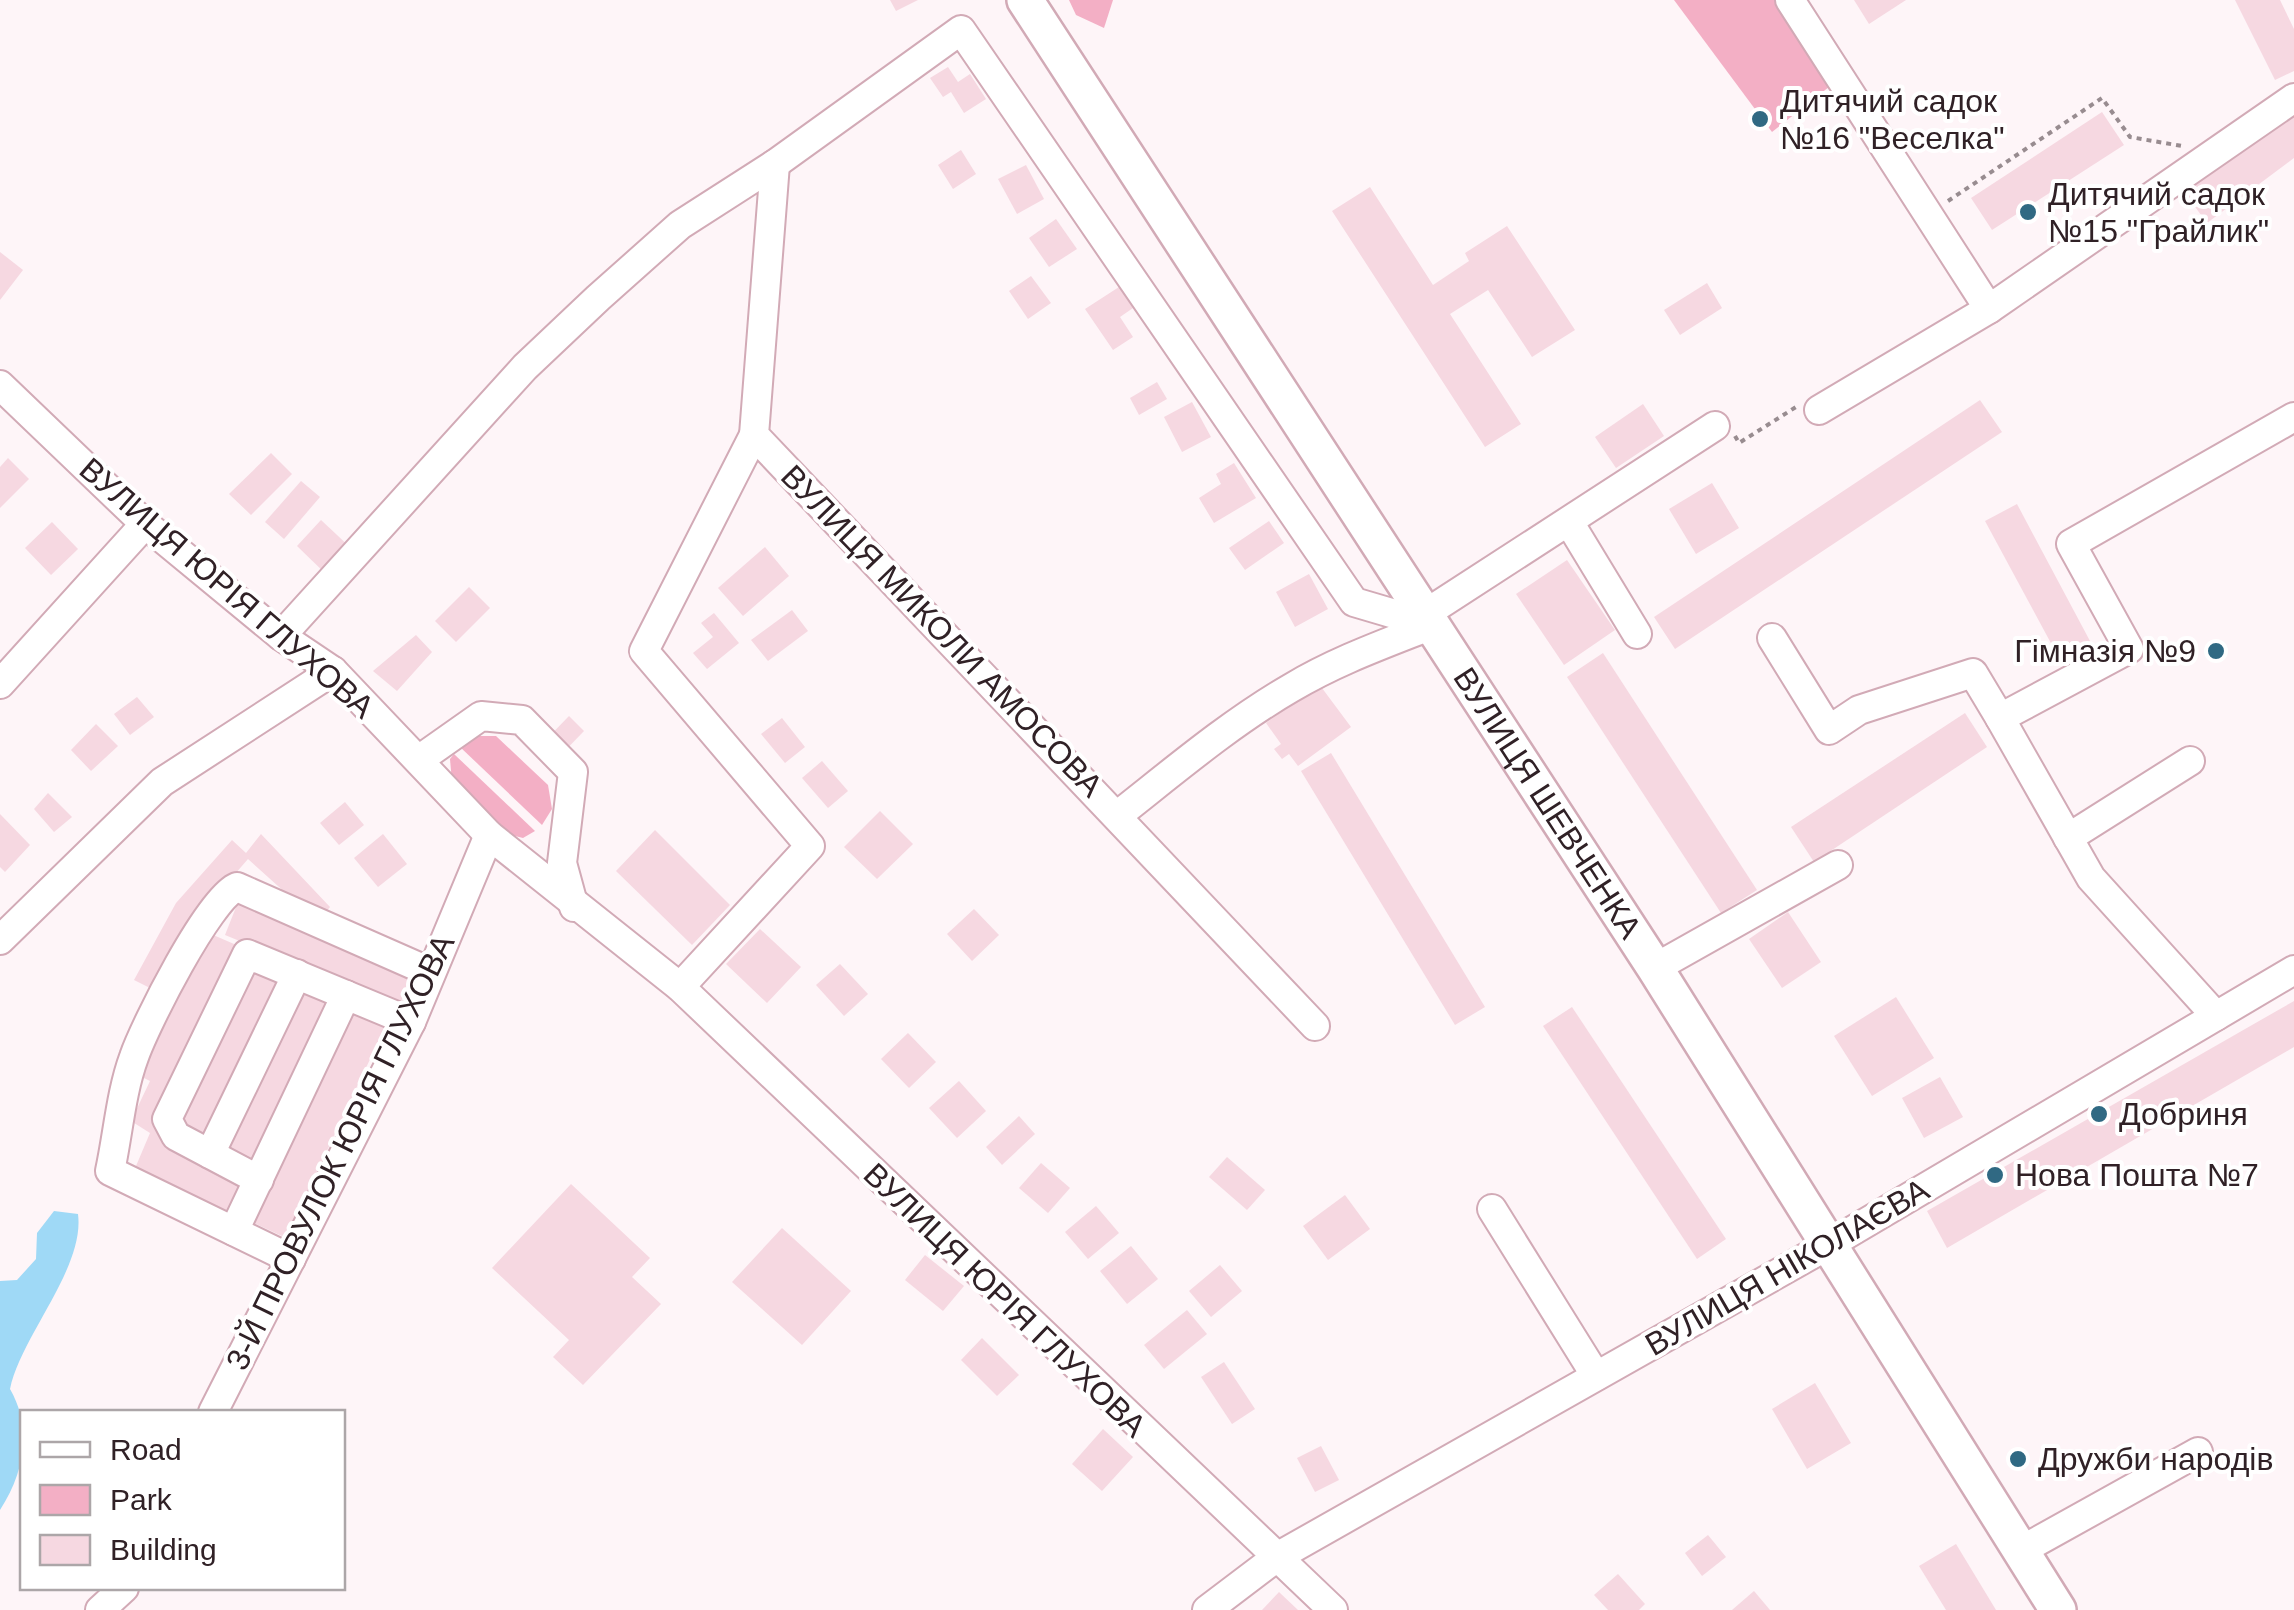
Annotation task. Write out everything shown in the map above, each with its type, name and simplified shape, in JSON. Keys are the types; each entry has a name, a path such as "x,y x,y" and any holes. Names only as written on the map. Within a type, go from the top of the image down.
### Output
{"main road":[{"name":"ВУЛИЦЯ ШЕВЧЕНКА","path":"1025,0 1654,968 2058,1610"}],"street":[{"path":"1790,0 1990,310"},
{"path":"282,636 525,367 680,224 775,164 961,30 1354,602 1428,619"},
{"path":"1819,410 1990,310 2294,98"},
{"name":"ВУЛИЦЯ МИКОЛИ АМОСОВА","path":"775,164 754,435 1315,1026"},
{"name":"ВУЛИЦЯ ЮРІЯ ГЛУХОВА","path":"0,385 145,524 332,672 420,759 489,835 574,907 680,987 1333,1610"},
{"path":"2000,718 2130,649 2071,544 2294,416"},
{"path":"1118,815 1224,732 1293,686 1428,619 1715,426"},
{"path":"680,987 810,846 644,651 754,435"},
{"path":"1569,522 1637,634"},
{"path":"0,684 145,524"},
{"path":"1772,638 1829,730 1859,710 1973,672 2091,878 2216,1016"},
{"path":"0,940 162,782 332,672"},
{"path":"420,759 482,716 522,720 574,772 562,863 574,907"},
{"path":"2068,838 2190,762"},
{"name":"3-Й ПРОВУЛОК ЮРІЯ ГЛУХОВА","path":"215,1410 411,1022 489,835"},
{"path":"1654,968 1838,865"},
{"path":"291,1259 110,1170 134,1058 200,926 228,890 244,888 430,972"},
{"path":"259,1180 176,1136 167,1119 248,954 411,1022"},
{"name":"ВУЛИЦЯ НІКОЛАЄВА","path":"1207,1610 1277,1557 1830,1244 2294,970"},
{"path":"210,1154 297,974"},
{"path":"234,1231 346,995"},
{"path":"1492,1208 1596,1376"},
{"path":"2020,1551 2198,1452"},
{"path":"100,1610 122,1590"}],"path":[{"path":"1928,214 2102,98 2130,137 2216,152"},
{"path":"1715,426 1729,426 1738,443 1798,406 1819,410"}],"green space":[{"path":"1069,0 1113,0 1104,28 1076,15"},
{"path":"1674,0 1782,0 1834,83 1772,132"},
{"path":"476,736 496,736 548,785 552,809 542,825 459,746"},
{"path":"454,754 535,831 523,838 507,834 452,782 450,759"}],"water":[{"path":"54,1211 78,1214 72,1257 16,1368 10,1389 20,1414 20,1466 0,1510 0,1281 17,1280 36,1259 37,1233"}],"building":[{"path":"890,0 918,0 896,11"},
{"path":"1854,0 1906,0 1869,24"},
{"path":"2235,0 2280,0 2294,29 2294,71 2275,80"},
{"path":"948,67 958,82 970,74 986,99 964,113 951,92 943,97 930,78"},
{"path":"2294,110 2294,158 2207,223 2184,192"},
{"path":"2102,112 2124,145 1992,230 1971,198"},
{"path":"961,150 976,174 953,189 938,165"},
{"path":"1026,165 1044,199 1017,214 998,179"},
{"path":"1370,187 1433,285 1469,261 1465,253 1507,226 1575,330 1532,357 1488,290 1450,314 1521,424 1485,447 1332,211"},
{"path":"1056,219 1077,249 1049,267 1029,238"},
{"path":"0,252 23,270 0,300"},
{"path":"1031,276 1051,303 1028,319 1009,291"},
{"path":"1707,283 1722,308 1680,335 1664,310"},
{"path":"1119,287 1133,308 1120,317 1133,337 1113,350 1085,309"},
{"path":"1157,382 1167,399 1139,415 1130,398"},
{"path":"1980,400 2002,432 1675,649 1654,617"},
{"path":"1192,402 1211,437 1182,452 1164,417"},
{"path":"1643,404 1664,436 1616,468 1595,437"},
{"path":"271,453 292,474 251,515 229,494"},
{"path":"8,458 29,479 0,508 0,467"},
{"path":"1234,463 1256,498 1214,523 1199,498 1221,484 1216,474"},
{"path":"301,481 320,497 284,539 265,522"},
{"path":"1712,483 1739,528 1696,554 1669,509"},
{"path":"2017,504 2098,656 2067,673 1985,521"},
{"path":"321,520 353,550 328,576 297,546"},
{"path":"1269,521 1284,543 1245,570 1229,548"},
{"path":"52,522 78,549 51,575 25,548"},
{"path":"765,547 789,576 743,616 718,588"},
{"path":"1567,560 1615,630 1564,665 1516,594"},
{"path":"1309,574 1328,609 1295,627 1276,592"},
{"path":"469,587 490,608 456,642 435,621"},
{"path":"792,610 808,631 768,661 751,640"},
{"path":"714,613 739,643 707,669 693,653 713,637 701,623"},
{"path":"416,635 432,652 397,691 373,671"},
{"path":"1603,653 1757,890 1721,913 1567,677"},
{"path":"1319,684 1351,727 1298,766 1289,754 1282,759 1274,749 1281,744 1266,723"},
{"path":"137,697 154,717 130,735 114,714"},
{"path":"1965,713 1987,747 1814,862 1791,827"},
{"path":"569,716 584,731 554,762 539,747"},
{"path":"782,718 805,747 785,763 761,734"},
{"path":"96,724 118,746 91,771 71,750"},
{"path":"1331,753 1485,1007 1455,1025 1301,771"},
{"path":"822,761 848,791 828,808 802,778"},
{"path":"48,793 72,817 54,832 34,809"},
{"path":"345,802 364,825 339,845 320,823"},
{"path":"880,811 913,844 877,879 844,847"},
{"path":"0,814 30,845 5,872 0,867"},
{"path":"655,830 730,905 692,945 616,871"},
{"path":"261,834 330,907 318,922 248,859 196,919 154,990 134,980 176,903 232,840 246,853"},
{"path":"383,834 407,864 378,887 354,858"},
{"path":"240,897 414,969 399,1007 225,935"},
{"path":"974,909 999,935 972,961 947,934"},
{"path":"1788,912 1821,962 1782,988 1749,939"},
{"path":"760,929 801,967 767,1003 726,964"},
{"path":"204,931 241,947 155,1129 251,1185 233,1218 136,1166 150,1133 131,1121 150,1081 134,1073"},
{"path":"252,964 287,981 205,1139 188,1129 177,1111"},
{"path":"840,964 868,994 844,1016 816,985"},
{"path":"300,981 335,997 259,1169 224,1153"},
{"path":"1896,997 1934,1058 1872,1096 1834,1036"},
{"path":"2294,1001 2294,1047 1947,1248 1927,1211"},
{"path":"352,1004 388,1021 286,1238 250,1221"},
{"path":"1572,1007 1726,1239 1697,1259 1543,1026"},
{"path":"908,1033 936,1062 909,1088 881,1059"},
{"path":"1940,1077 1963,1117 1924,1138 1902,1098"},
{"path":"959,1081 986,1111 957,1138 929,1108"},
{"path":"1019,1116 1035,1134 1002,1165 986,1147"},
{"path":"1227,1157 1265,1190 1247,1210 1209,1177"},
{"path":"1041,1163 1070,1188 1048,1213 1019,1188"},
{"path":"571,1184 650,1258 632,1277 661,1304 583,1385 553,1357 569,1340 492,1268"},
{"path":"1345,1195 1370,1229 1328,1260 1303,1226"},
{"path":"1096,1206 1119,1233 1088,1259 1065,1232"},
{"path":"782,1228 851,1291 802,1345 732,1282"},
{"path":"1131,1246 1158,1279 1127,1304 1100,1271"},
{"path":"925,1255 964,1286 943,1311 905,1280"},
{"path":"1220,1265 1242,1291 1211,1317 1189,1291"},
{"path":"1187,1310 1207,1334 1164,1369 1144,1345"},
{"path":"982,1338 1019,1375 997,1396 961,1360"},
{"path":"1224,1362 1255,1409 1232,1424 1201,1377"},
{"path":"1815,1383 1851,1443 1807,1469 1772,1409"},
{"path":"1103,1429 1133,1457 1102,1491 1072,1464"},
{"path":"1321,1446 1339,1480 1315,1492 1297,1458"},
{"path":"1708,1535 1726,1557 1702,1576 1685,1553"},
{"path":"1956,1544 1996,1610 1946,1610 1919,1566"},
{"path":"1618,1574 1645,1604 1639,1610 1608,1610 1594,1595"},
{"path":"1754,1591 1770,1610 1732,1610"},
{"path":"1279,1592 1298,1610 1262,1610"}],"place":[{"name":"Дитячий садок №16 \"Веселка\"","path":"1760,119"},
{"name":"Дитячий садок №15 \"Грайлик\"","path":"2028,212"},
{"name":"Гімназія №9","path":"2216,651"},
{"name":"Добриня","path":"2099,1114"},
{"name":"Нова Пошта №7","path":"1995,1175"},
{"name":"Дружби народів","path":"2018,1459"}]}
